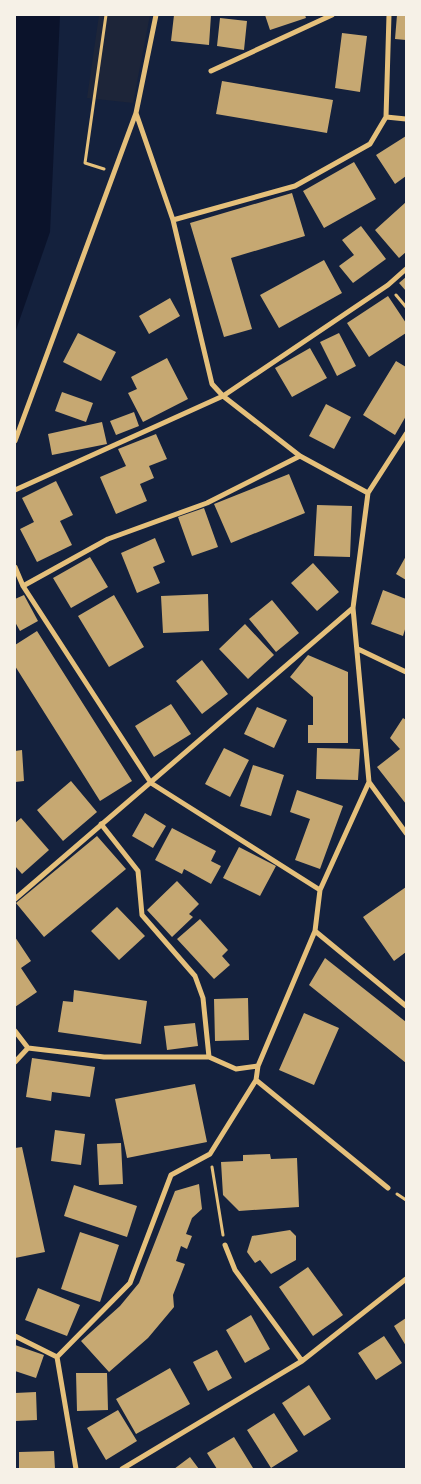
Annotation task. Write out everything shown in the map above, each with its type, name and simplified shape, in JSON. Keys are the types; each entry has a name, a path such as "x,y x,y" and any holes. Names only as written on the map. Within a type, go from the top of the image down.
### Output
{"street":[{"path":"15,441 116,172 136,113 156,15"},
{"path":"211,71 332,15"},
{"path":"173,220 295,186 370,144 386,116 389,15"},
{"path":"136,113 173,220 212,384 223,396 300,456 368,492"},
{"path":"386,116 406,119"},
{"path":"15,490 223,396 388,285 406,268"},
{"path":"57,1357 130,1283 171,1175 210,1154 256,1080 258,1066 315,931 320,890 369,782 358,649 352,608 368,492 406,434"},
{"path":"23,586 108,539 207,502 300,456"},
{"path":"15,567 23,586 151,783 320,890"},
{"path":"15,899 352,608"},
{"path":"358,649 406,672"},
{"path":"369,782 406,833"},
{"path":"101,824 138,871 142,915 195,976 203,998 209,1057"},
{"path":"315,931 406,1006"},
{"path":"15,1031 28,1048 104,1057 209,1057 236,1069 258,1066"},
{"path":"15,1062 28,1048"},
{"path":"256,1080 388,1188"},
{"path":"225,1245 235,1270 302,1361"},
{"path":"122,1469 302,1361 406,1279"},
{"path":"15,1336 57,1357"},
{"path":"57,1357 76,1469"}],"path":[{"path":"106,15 85,163 116,172"},
{"path":"210,1154 225,1245"}],"shaded area":[{"path":"15,15 60,15 50,232 15,333"},
{"path":"99,15 150,15 133,103 87,98"}],"building":[{"path":"174,15 211,15 209,45 171,41"},
{"path":"265,15 305,15 306,18 270,30"},
{"path":"397,15 406,15 406,40 395,39"},
{"path":"220,18 247,21 244,50 217,46"},
{"path":"342,33 367,36 360,92 335,88"},
{"path":"222,81 333,100 327,133 216,114"},
{"path":"406,136 406,176 395,184 376,155"},
{"path":"354,162 376,199 324,228 303,191"},
{"path":"292,193 305,236 231,258 252,329 224,337 190,223"},
{"path":"406,202 406,252 399,258 375,230"},
{"path":"361,226 386,259 353,283 339,266 354,255 342,240"},
{"path":"324,260 342,293 279,328 260,295"},
{"path":"406,277 406,291 399,283"},
{"path":"388,296 406,323 406,333 369,357 347,323"},
{"path":"170,298 180,316 149,334 139,316"},
{"path":"78,333 116,352 101,381 63,362"},
{"path":"339,333 356,366 337,376 320,342"},
{"path":"310,348 327,378 292,397 275,368"},
{"path":"167,358 188,399 143,422 128,393 137,389 131,377"},
{"path":"396,361 406,367 406,416 395,435 363,415"},
{"path":"62,392 93,403 86,422 55,411"},
{"path":"326,404 351,417 334,449 309,436"},
{"path":"134,412 139,426 116,435 110,421"},
{"path":"102,422 107,444 52,455 48,434"},
{"path":"156,434 167,459 149,466 154,478 140,484 147,501 116,514 100,477 126,466 118,449"},
{"path":"289,474 305,513 231,543 214,504"},
{"path":"56,481 73,515 60,521 72,545 37,562 20,529 34,522 22,498"},
{"path":"317,505 352,506 350,557 314,556"},
{"path":"204,508 218,547 192,556 178,517"},
{"path":"155,538 165,562 153,567 160,583 137,593 121,553"},
{"path":"406,556 406,580 396,574"},
{"path":"90,557 108,587 71,608 53,578"},
{"path":"313,563 339,592 317,611 291,583"},
{"path":"383,590 406,599 406,626 403,636 371,624"},
{"path":"208,594 209,631 163,633 161,596"},
{"path":"24,595 38,621 20,631 15,622 15,599"},
{"path":"114,595 144,647 109,667 78,616"},
{"path":"272,600 299,633 276,652 249,619"},
{"path":"245,624 274,655 248,679 219,649"},
{"path":"37,631 132,781 100,801 15,666 15,645"},
{"path":"308,655 348,672 348,743 308,743 308,725 313,725 313,697 290,677"},
{"path":"202,660 228,694 202,714 176,681"},
{"path":"171,704 191,734 154,757 135,726"},
{"path":"257,707 287,720 274,748 244,734"},
{"path":"403,718 406,720 406,804 377,767 400,749 390,738"},
{"path":"224,748 249,760 230,797 205,784"},
{"path":"317,748 360,749 358,780 316,779"},
{"path":"22,750 24,781 15,782 15,751"},
{"path":"253,765 284,775 271,816 240,806"},
{"path":"71,781 97,812 63,841 37,810"},
{"path":"297,790 343,806 320,869 295,860 310,819 290,812"},
{"path":"145,813 166,826 153,848 132,836"},
{"path":"21,818 49,850 22,874 15,866 15,823"},
{"path":"172,828 216,851 211,861 221,866 211,884 184,869 182,874 155,860"},
{"path":"97,836 126,869 44,937 16,903"},
{"path":"239,847 276,866 260,896 223,878"},
{"path":"177,881 199,904 189,914 193,917 172,937 147,910"},
{"path":"406,887 406,952 394,961 363,917"},
{"path":"117,907 145,936 119,960 91,931"},
{"path":"200,919 228,950 222,956 230,965 214,979 177,939"},
{"path":"15,937 31,961 21,968 37,992 15,1007"},
{"path":"325,958 406,1022 406,1063 309,985"},
{"path":"74,990 147,1001 141,1044 58,1032 63,1001 73,1002"},
{"path":"248,998 249,1040 215,1041 214,999"},
{"path":"304,1013 339,1028 314,1085 279,1070"},
{"path":"195,1023 198,1046 167,1050 164,1026"},
{"path":"32,1058 95,1067 90,1097 52,1092 51,1101 26,1097"},
{"path":"195,1084 207,1142 127,1158 115,1099"},
{"path":"55,1130 85,1134 81,1165 51,1161"},
{"path":"121,1143 123,1184 99,1185 97,1144"},
{"path":"22,1147 45,1252 15,1258 15,1148"},
{"path":"270,1154 271,1159 297,1158 299,1207 239,1211 223,1195 221,1162 243,1161 243,1155"},
{"path":"199,1184 202,1209 192,1218 186,1234 192,1236 187,1249 181,1246 176,1261 185,1264 173,1295 174,1307 148,1338 109,1372 81,1341 120,1306 139,1283 175,1191"},
{"path":"74,1185 137,1206 127,1237 64,1216"},
{"path":"290,1230 296,1236 296,1260 271,1274 260,1260 255,1263 247,1252 252,1236"},
{"path":"80,1232 119,1245 100,1302 61,1289"},
{"path":"308,1267 343,1315 313,1336 279,1287"},
{"path":"38,1288 80,1305 67,1336 25,1320"},
{"path":"251,1315 270,1349 245,1363 226,1330"},
{"path":"406,1318 406,1346 394,1326"},
{"path":"384,1336 402,1363 376,1380 358,1353"},
{"path":"15,1345 44,1355 36,1378 15,1371"},
{"path":"217,1350 232,1378 208,1391 193,1362"},
{"path":"170,1368 190,1404 136,1434 116,1399"},
{"path":"76,1373 107,1373 108,1410 77,1411"},
{"path":"309,1385 331,1419 304,1436 282,1403"},
{"path":"36,1392 37,1420 15,1421 15,1393"},
{"path":"118,1410 137,1441 106,1460 87,1428"},
{"path":"274,1413 298,1451 271,1468 247,1430"},
{"path":"234,1437 253,1468 217,1469 207,1453"},
{"path":"54,1451 55,1469 19,1469 19,1452"},
{"path":"190,1457 199,1469 174,1469"}]}
